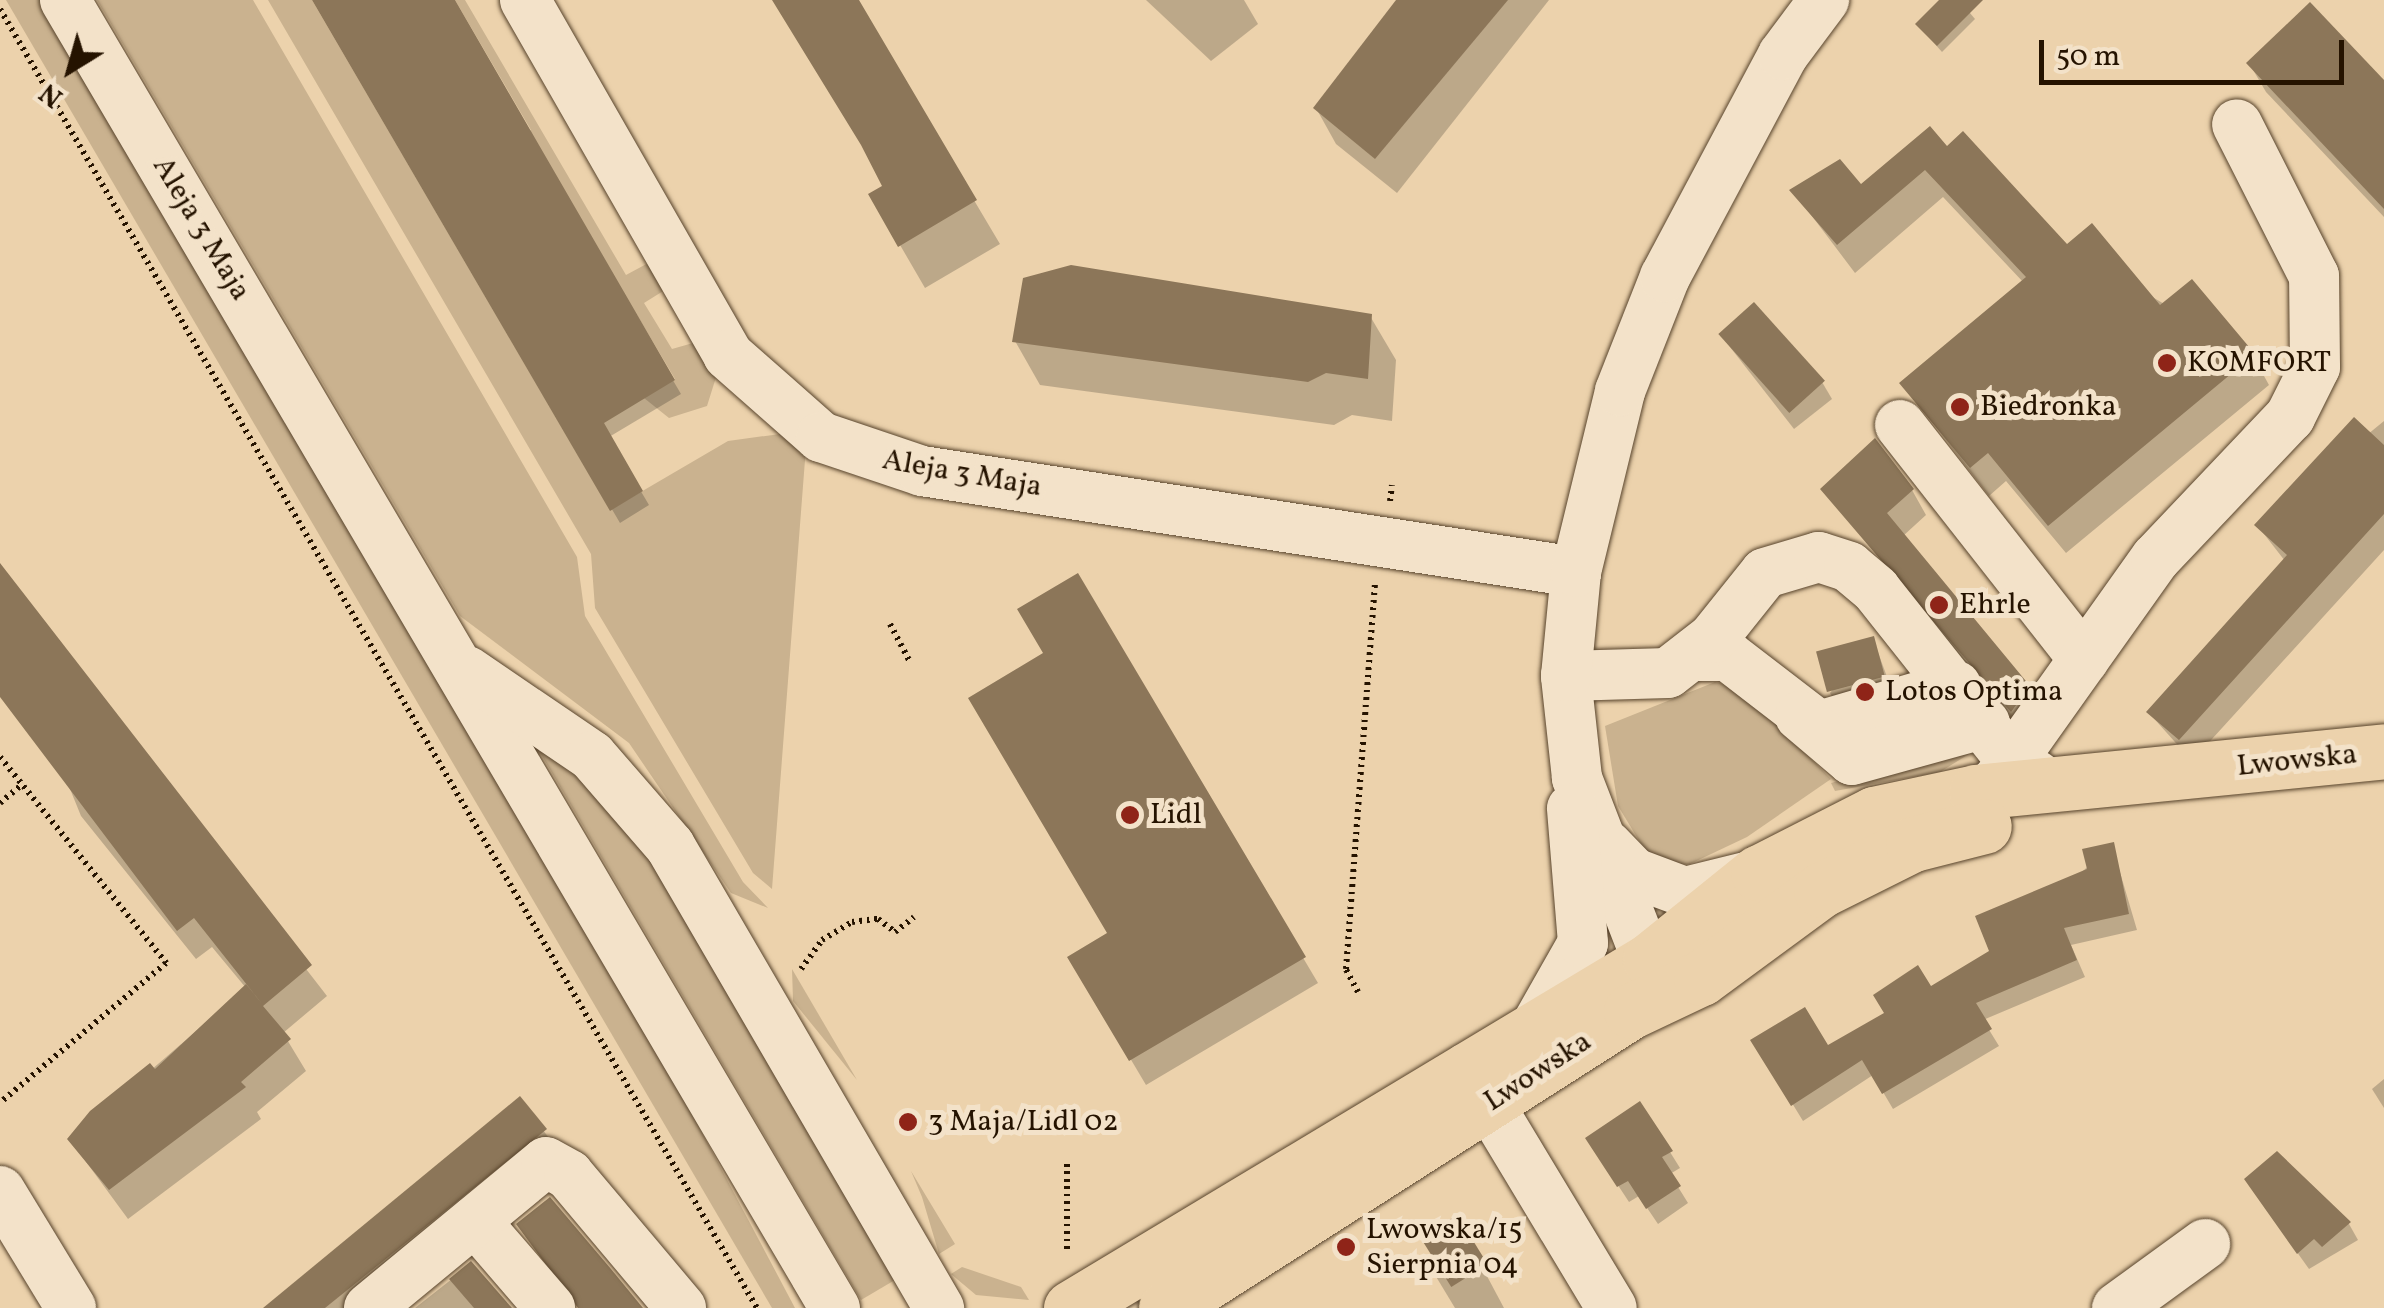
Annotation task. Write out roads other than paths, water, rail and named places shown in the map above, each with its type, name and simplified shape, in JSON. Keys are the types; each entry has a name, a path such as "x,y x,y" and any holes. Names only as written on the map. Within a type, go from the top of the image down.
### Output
{"main road":[{"name":"Lwowska","path":"1071,1308 1477,1084 1640,987 1758,873 1874,814 1985,740 2060,786 2384,751"},
{"name":"Lwowska","path":"1166,1308 1477,1084 1537,1024 1765,936 1821,890 1913,844 2210,770"}],"street":[{"name":"Aleja 3 Maja","path":"65,0 835,1308"},
{"name":"Aleja 3 Maja","path":"525,0 728,355 821,437 922,471 1576,572"},
{"path":"1537,1024 1577,965 1582,899 1571,814 1577,778 1566,676 1576,572 1609,430 1652,305 1783,55 1824,0"},
{"path":"1566,676 1641,678 1694,656 1728,656 1852,760 1985,740 2084,660 2156,558 2290,418 2315,366 2314,276 2238,124"},
{"path":"1900,425 2084,660"},
{"path":"1694,656 1765,572 1819,557 1849,567 1876,590 1985,740"},
{"name":"Aleja 3 Maja","path":"459,666 592,756 670,846 932,1292"},
{"name":"Lwowska","path":"1913,844 1985,740"},
{"path":"1577,778 1600,834 1640,987"},
{"name":"Lwowska","path":"1600,834 1634,873 1684,892 1758,873"},
{"path":"1582,899 1640,987"},
{"path":"1477,1084 1612,1308"},
{"path":"369,1308 546,1162 569,1175 681,1308"},
{"path":"0,1191 71,1308"},
{"path":"474,1221 550,1308"},
{"path":"2117,1308 2205,1244"},
{"path":"932,1292 977,1308"}],"place":[{"name":"KOMFORT","path":"2167,363"},
{"name":"Biedronka","path":"1960,407"},
{"name":"Ehrle","path":"1939,605"},
{"name":"Lotos Optima","path":"1865,692"},
{"name":"Lidl","path":"1130,815"},
{"name":"3 Maja/Lidl 02","path":"908,1122"},
{"name":"Lwowska/15 Sierpnia 04","path":"1346,1247"}]}
